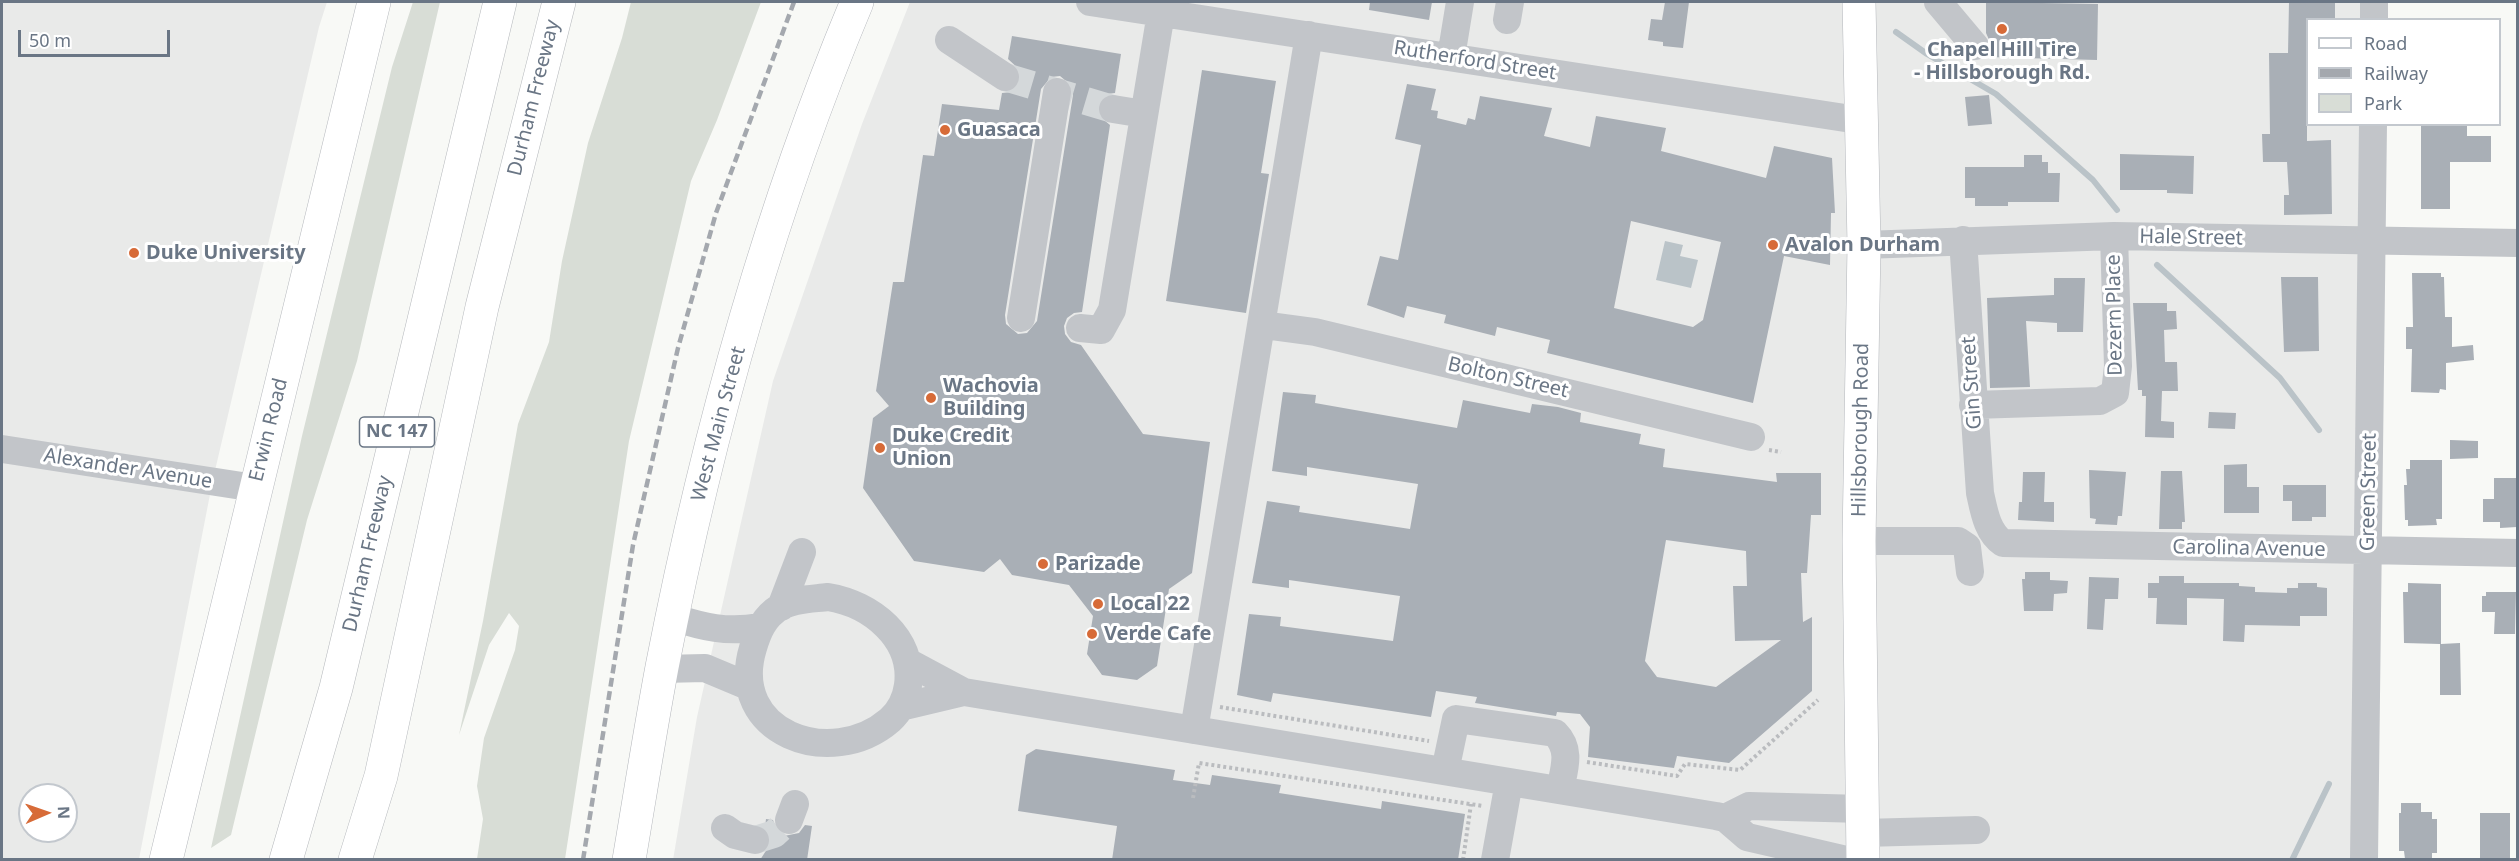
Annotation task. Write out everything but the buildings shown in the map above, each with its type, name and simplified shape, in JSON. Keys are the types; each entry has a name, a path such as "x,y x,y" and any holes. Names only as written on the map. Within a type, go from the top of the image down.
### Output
{"main road":[{"name":"Erwin Road","path":"166,860 374,2"},
{"name":"Durham Freeway","path":"286,860 315,765 349,633 500,2"},
{"name":"Durham Freeway","path":"355,860 381,776 480,318 559,2"},
{"name":"West Main Street","path":"629,860 672,617 704,476 751,302 826,76 857,2"},
{"name":"Hillsborough Road","path":"1859,2 1864,245 1859,541 1859,840"}],"street":[{"name":"Rutherford Street","path":"1090,2 1833,117 1860,118"},
{"path":"1451,57 1460,2"},
{"path":"1938,2 1975,46"},
{"path":"2374,2 2374,18"},
{"path":"1080,328 1101,330 1112,310 1161,12"},
{"path":"1194,729 1263,325 1309,35"},
{"path":"948,40 1005,77"},
{"path":"1021,318 1057,92"},
{"path":"1113,109 1144,114"},
{"name":"Green Street","path":"2364,860 2373,126"},
{"name":"Hale Street","path":"1864,245 2114,236 2517,243"},
{"name":"Dezern Place","path":"1973,405 2100,401 2115,393 2118,366 2114,236"},
{"name":"Gin Street","path":"1963,240 1980,493 1988,525"},
{"name":"Bolton Street","path":"1263,325 1315,332 1751,437"},
{"name":"Alexander Avenue","path":"2,449 255,488"},
{"name":"Carolina Avenue","path":"1988,525 1997,539 2004,543 2517,553"},
{"path":"1859,541 1958,541 1967,547 1970,572"},
{"path":"672,617 713,630 739,631 759,627 781,607 802,552 828,597"},
{"path":"759,627 750,659 748,686 764,716 785,733 815,744 839,744 873,734 901,707 907,687 908,662 898,641 876,617 856,604 828,597 781,607"},
{"path":"908,662 964,692 1445,771 1508,790 1560,790 1725,818 1747,837 1859,840 1976,830"},
{"path":"662,669 705,668 748,686"},
{"path":"901,707 964,692"},
{"path":"1445,771 1456,719 1555,733 1563,741 1567,751 1560,790"},
{"path":"1495,860 1508,790"},
{"path":"1725,818 1749,806 1859,840"},
{"path":"725,828 735,835 755,840"}],"path":[{"path":"1582,752 1585,762 1677,776 1685,764 1740,770 1818,700"},
{"path":"1215,706 1435,742"},
{"path":"1193,798 1199,763 1486,806 1487,793 1508,790"},
{"path":"1463,860 1472,794"}],"shaded area":[{"name":"Duke University","path":"2,2 327,2 319,27 213,479 139,859 2,860"},
{"path":"910,2 2377,2 2377,18 2306,18 2306,126 2375,126 2365,859 673,860 697,717 773,381 862,124"},
{"path":"1665,241 1683,245 1680,256 1698,260 1691,288 1656,280"}],"green space":[{"path":"413,2 440,2 357,361 307,520 231,835 211,848 302,436 392,67"},
{"path":"631,2 761,2 717,120 691,181 629,441 565,859 477,859 483,819 477,786 484,738 515,650 519,626 509,613 489,645 459,735 483,621 518,424 549,342 562,261 588,143 622,38"}],"waterway":[{"path":"1896,32 1927,54 1996,94 2093,180 2117,210"},
{"path":"2157,265 2280,378 2319,430"},
{"path":"2292,860 2329,784"}],"tunnel":[{"path":"1005,77 1113,109"},
{"path":"755,840 774,834 789,820"}],"railway":[{"path":"583,860 633,545 678,348 716,213 794,2"}],"place":[{"name":"Chapel Hill Tire - Hillsborough Rd.","path":"2002,29"},
{"name":"Guasaca","path":"945,130"},
{"name":"Avalon Durham","path":"1773,245"},
{"name":"Duke University","path":"134,253"},
{"name":"Wachovia Building","path":"931,398"},
{"name":"Duke Credit Union","path":"880,448"},
{"name":"Parizade","path":"1043,564"},
{"name":"Local 22","path":"1098,604"},
{"name":"Verde Cafe","path":"1092,634"}]}
